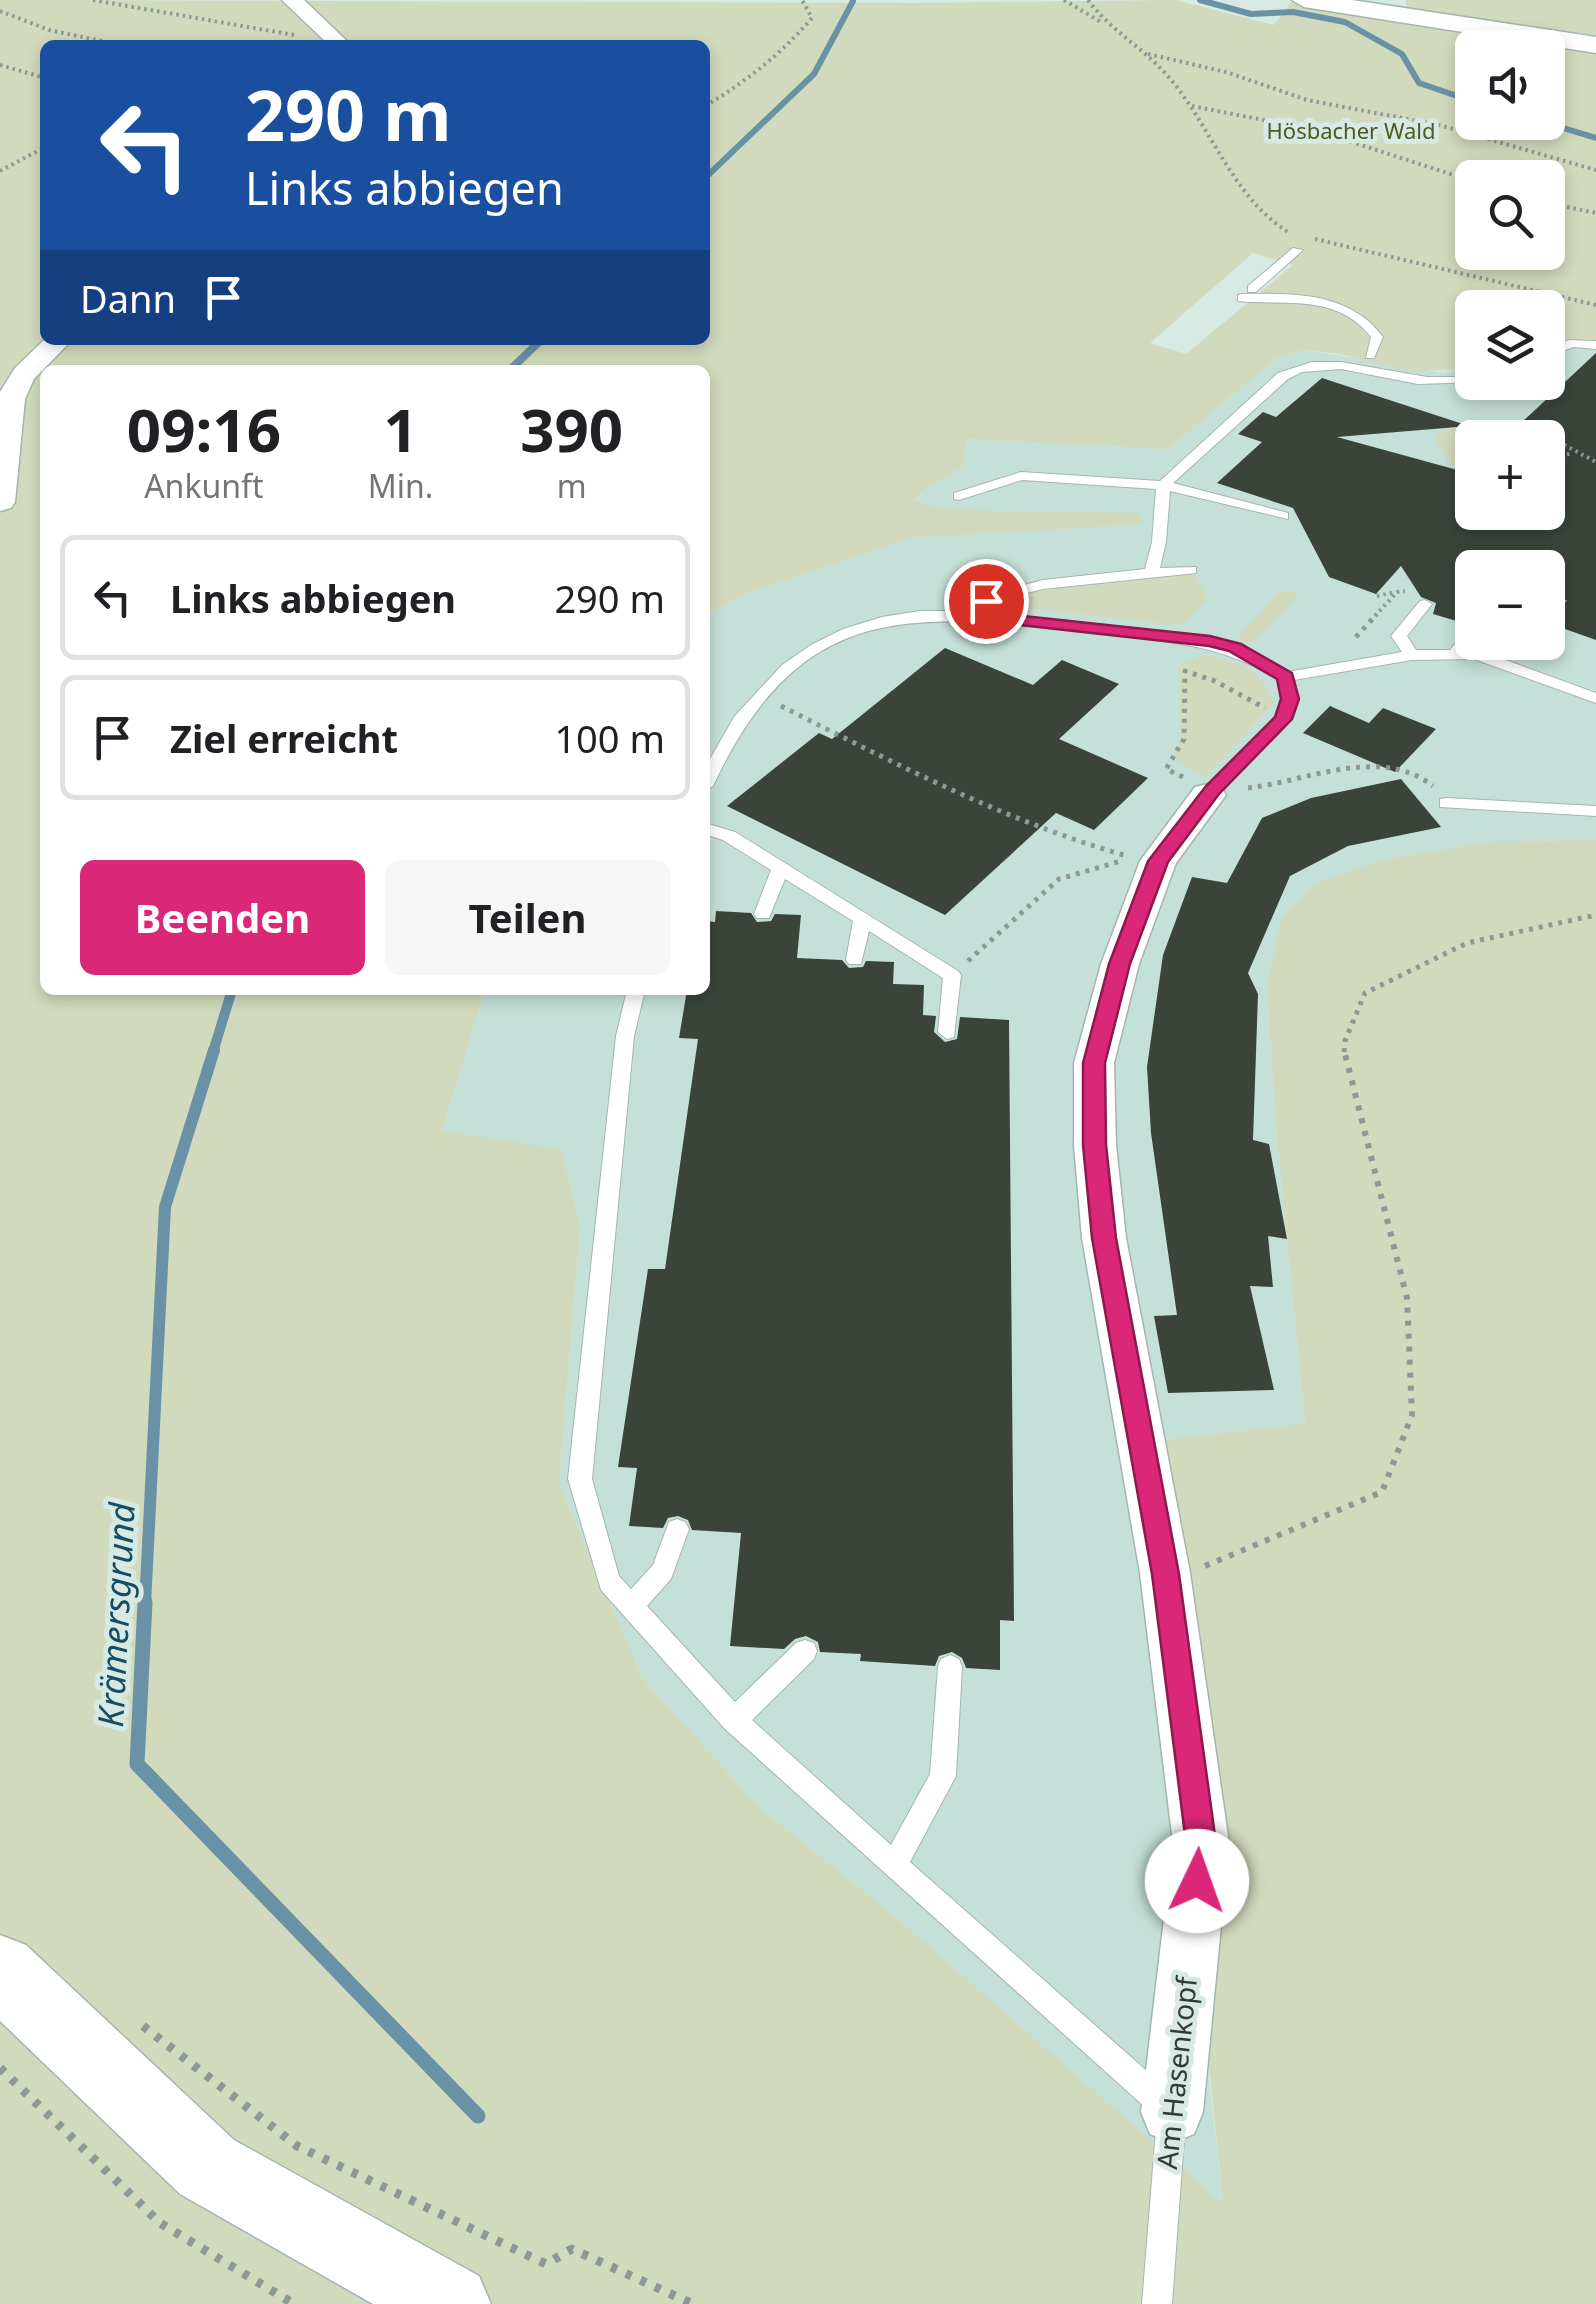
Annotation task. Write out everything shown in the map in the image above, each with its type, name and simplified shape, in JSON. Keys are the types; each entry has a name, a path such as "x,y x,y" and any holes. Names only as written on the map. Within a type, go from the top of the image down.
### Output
{"street":[{"path":"292,0 336,40"},
{"path":"1304,0 1596,45"},
{"path":"0,502 6,481 7,427 16,385 54,345"},
{"name":"Am Hasenkopf","path":"1172,2112 1201,1843 1165,1574 1104,1238 1094,1145 1094,1063 1120,964 1158,861 1196,784"},
{"path":"0,1971 207,2167 451,2304"}],"lane":[{"path":"1297,250 1247,294 1334,305 1366,318 1377,337 1368,361"},
{"path":"1565,346 1596,345"},
{"path":"1152,575 1160,542 1162,485 1283,376 1301,366 1368,361 1400,377 1455,380"},
{"path":"959,496 1022,476 1162,485 1283,516"},
{"path":"974,616 986,601 1032,586 1191,570"},
{"path":"1412,655 1399,636 1421,597"},
{"path":"710,773 718,752 757,695 808,650 866,628 918,616 974,616 1210,641 1256,657 1285,676 1412,655 1455,653"},
{"path":"1492,660 1596,698"},
{"path":"1283,719 1290,699 1285,676"},
{"name":"Am Hasenkopf","path":"1196,784 1283,719"},
{"path":"1446,804 1596,811"},
{"path":"710,830 728,836 952,975 946,1032"},
{"path":"764,914 780,869"},
{"path":"855,960 862,920"},
{"path":"635,995 625,1036 580,1479 609,1582 734,1720 1172,2112"},
{"path":"631,1606 663,1571 677,1529"},
{"path":"734,1720 806,1650"},
{"path":"894,1865 943,1776 950,1666"},
{"name":"Am Hasenkopf","path":"1156,2295 1172,2112"}],"path":[{"path":"93,0 296,35"},
{"path":"710,103 786,48 812,18 802,0"},
{"path":"1064,0 1144,52 1192,106 1225,164 1284,231 1596,304"},
{"path":"1088,0 1102,22"},
{"path":"0,12 49,30 97,40"},
{"path":"1144,52 1226,72 1307,100 1438,125 1596,170"},
{"path":"0,65 40,77"},
{"path":"1192,106 1315,130 1455,175"},
{"path":"0,172 40,150"},
{"path":"1565,207 1596,213"},
{"path":"1565,448 1596,462"},
{"path":"1565,455 1573,453"},
{"path":"1356,637 1397,592"},
{"path":"1377,596 1397,592 1421,597"},
{"path":"1283,719 1222,688 1208,674 1185,671 1184,739 1196,784 1266,787 1358,767 1406,769"},
{"path":"757,695 942,788 1082,843 1133,858 1059,878 952,975"},
{"path":"1165,1574 1196,1570 1382,1492 1412,1415 1407,1298 1344,1057 1345,1041 1365,993 1467,943 1596,915"},
{"path":"126,2013 297,2146 546,2264 572,2249 693,2304"},
{"path":"0,2068 160,2223 294,2304"}],"shaded area":[{"path":"1565,340 1596,340 1596,840 1494,841 1267,984 1275,1117 1305,1423 1146,1442 1185,1861 1223,2205 899,1920 759,1807 643,1679 559,1485 580,1229 442,1132 483,995 710,995 710,613 748,593 910,538 1124,524 951,510 913,502 927,488 963,467 965,439 1168,449 1278,357 1306,350 1444,373 1455,371 1455,400 1565,400"}],"green space":[{"name":"Hösbacher Wald","path":"0,0 1175,0 1274,25 1291,2 1408,20 1406,0 1596,0 1596,340 1565,340 1565,290 1455,290 1455,370 1409,371 1340,354 1305,350 1278,357 1168,449 966,439 963,467 913,501 951,510 1139,513 1143,524 910,538 748,593 710,613 710,365 42,365 63,345 710,345 710,40 40,40 42,345 17,389 40,367 40,995 483,995 442,1131 561,1149 580,1229 559,1485 643,1679 759,1807 899,1920 1223,2204 1145,1442 1305,1423 1275,1117 1267,984 1282,917 1316,883 1380,860 1494,841 1596,840 1596,2304 0,2304","holes":["1253,253 1293,265 1186,354 1150,343"]},
{"path":"1455,428 1455,469 1435,440 1443,429"},
{"path":"1195,574 1207,599 1181,625 1004,606 1037,591"},
{"path":"1280,591 1293,591 1299,596 1251,644 1237,638"},
{"path":"1202,655 1246,668 1262,681 1274,702 1206,777 1173,758 1181,736 1179,665"}],"building":[{"path":"1596,353 1596,640 1565,629 1565,550 1455,550 1455,621 1433,614 1436,603 1421,597 1401,566 1376,594 1329,577 1293,508 1217,483 1262,442 1238,434 1263,412 1276,417 1322,378 1455,421 1455,427 1337,437 1455,469 1455,530 1565,530 1565,420 1524,420 1546,400 1565,400 1565,382"},
{"path":"945,648 1033,685 1062,660 1119,684 1059,739 1148,778 1094,830 1056,813 945,915 727,806 819,733 832,739"},
{"path":"1330,706 1369,723 1383,708 1436,729 1395,772 1303,733"},
{"path":"1401,779 1441,827 1348,846 1290,876 1248,973 1258,994 1253,1140 1269,1144 1287,1239 1268,1236 1273,1287 1250,1286 1274,1390 1168,1393 1154,1316 1177,1315 1151,1133 1147,1067 1163,955 1192,877 1227,883 1262,818 1311,798"},
{"path":"716,911 751,913 757,922 771,921 775,914 801,915 797,958 842,960 849,968 863,967 866,961 894,962 893,984 924,985 923,1015 936,1016 934,1032 945,1042 957,1039 960,1017 1009,1020 1014,1621 1000,1620 1000,1670 966,1668 962,1658 952,1652 939,1656 935,1666 860,1661 861,1654 820,1652 818,1642 806,1636 795,1639 784,1649 730,1646 741,1533 692,1530 688,1520 678,1516 668,1518 663,1528 629,1526 637,1468 618,1467 648,1269 665,1269 698,1039 679,1038 686,995 710,995 710,922 715,922"}],"waterway":[{"path":"1200,0 1251,14 1293,12 1345,22 1402,54 1419,83 1455,95"},
{"name":"Krämersgrund","path":"710,173 814,74 853,1"},
{"path":"1565,129 1596,138"},
{"name":"Krämersgrund","path":"515,365 536,345"},
{"name":"Krämersgrund","path":"213,1052 230,995"},
{"name":"Krämersgrund","path":"145,1605 165,1207 214,1050"},
{"name":"Krämersgrund","path":"145,1602 137,1764 478,2116"}],"route":[{"path":"986,601 974,616 1210,641 1235,647 1285,676 1290,699 1283,719 1212,790 1158,861 1120,964 1094,1063 1094,1145 1104,1238 1165,1574 1201,1843 1197,1881"}]}
